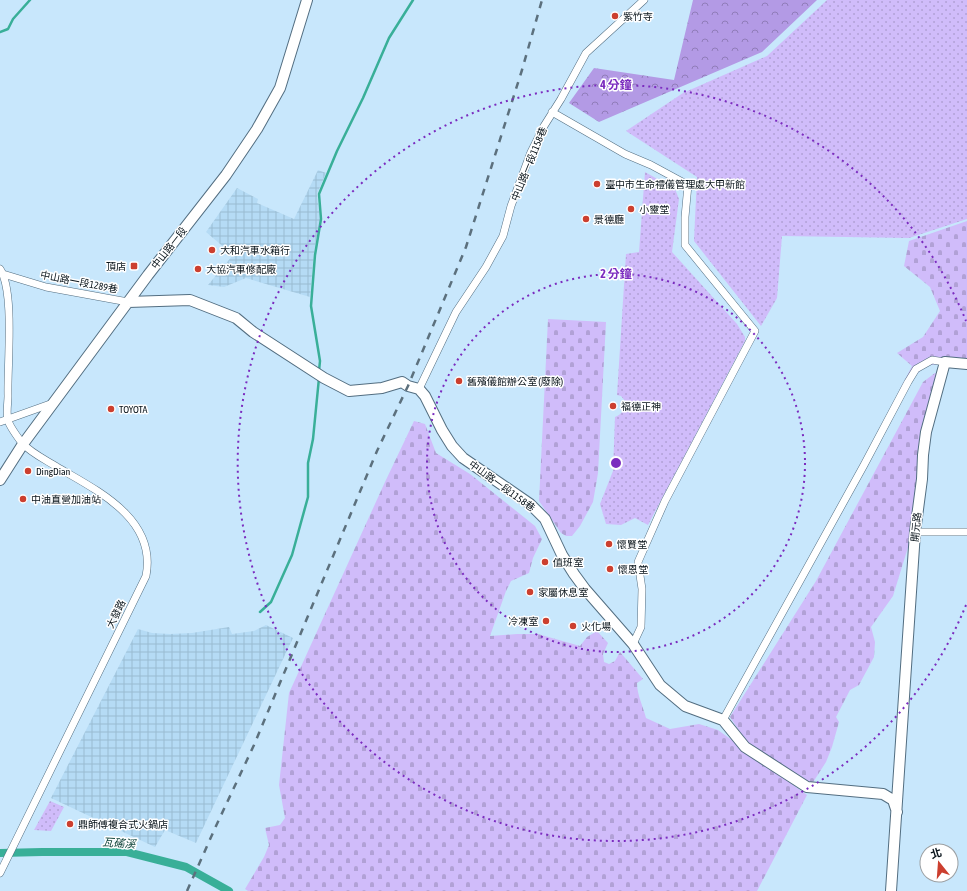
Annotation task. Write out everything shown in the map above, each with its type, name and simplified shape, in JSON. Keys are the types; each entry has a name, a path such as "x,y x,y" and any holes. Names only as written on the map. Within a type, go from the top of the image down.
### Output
{"street":[{"name":"中山路一段","path":"0,480 23,444 53,403 128,302 226,175 257,129 280,88 308,0"},
{"name":"中山路一段1158巷","path":"644,0 586,53 544,126 531,152 511,206 503,236 486,267 456,312 419,389 425,396 452,446 463,458 530,504 545,519 562,555 574,574 585,589 633,644 660,685 685,706 723,720"},
{"path":"552,112 625,154 651,165 688,185 685,217 685,245 755,331 665,501 638,562 642,589 641,627 633,644"},
{"name":"中山路一段1289巷","path":"2,272 46,287 128,302"},
{"path":"2,272 8,297 9,319 4,421 53,403"},
{"path":"128,302 190,300 236,318 253,332 319,375 349,391 382,388 402,382 408,386 419,389"},
{"path":"897,812 893,800 884,794 807,787 745,747 723,720 916,369 932,360 967,364"},
{"name":"開元路","path":"891,891 915,532 926,432 944,362"},
{"name":"大發路","path":"1,871 146,576 147,568 145,548 140,533 129,516 118,506 83,482 38,456 23,444 4,421"},
{"path":"915,532 967,532"}],"shaded area":[{"path":"318,170 326,173 317,194 320,219 314,252 310,297 246,278 224,287 208,285 233,255 206,232 237,188 258,199 257,203 294,219"},
{"path":"266,625 293,638 196,843 165,830 155,847 51,798 138,629 152,633 170,634 192,633 229,627 232,634 254,631"}],"green space":[{"path":"693,0 817,0 762,52 599,122 569,103 594,68 674,80"},
{"path":"827,0 967,0 967,219 909,238 782,236 777,298 761,326 694,241 697,177 626,131 683,93 767,56"},
{"path":"645,172 675,189 679,199 672,252 737,324 745,337 745,341 648,525 635,518 621,525 606,524 600,504 613,471 615,417 622,412 625,404 625,401 621,396 617,395 626,254 639,252"},
{"path":"967,221 967,368 937,364 927,366 921,370 907,387 875,438 912,366 897,353 923,337 940,311 930,287 904,266 909,241"},
{"path":"548,319 606,322 598,473 593,502 580,526 572,536 566,536 561,533 539,501"},
{"path":"935,373 942,375 921,490 909,544 893,596 871,627 875,642 874,657 859,685 850,690 836,717 839,722 832,747 826,762 810,787 750,747 730,717 816,581 923,382"},
{"path":"414,421 425,424 436,453 470,474 535,526 542,539 533,558 529,573 511,581 490,636 538,634 580,646 587,637 597,631 608,643 603,654 604,662 609,664 615,661 620,652 643,679 637,683 637,687 646,718 670,729 699,724 718,730 807,795 757,891 248,891 245,889 264,857 269,845 265,828 280,825 285,818 279,785 289,693"},
{"path":"50,801 64,807 51,831 34,830"}],"waterway":[{"path":"0,32 8,29 13,19 30,0"},
{"path":"319,371 320,361 311,306 315,255 321,219 319,194 389,38 413,0"},
{"path":"260,612 271,602 292,555 308,497 308,463 313,439 319,378"},
{"name":"瓦磘溪","path":"0,853 127,852 186,867 229,891"}],"railway":[{"path":"187,891 254,745 377,451 408,386 466,247 522,70 542,0"}],"place":[{"name":"紫竹寺","path":"615,16"},
{"name":"臺中市生命禮儀管理處大甲新館","path":"597,184"},
{"name":"小靈堂","path":"631,209"},
{"name":"景德廳","path":"586,219"},
{"name":"大和汽車水箱行","path":"212,250"},
{"name":"頂店","path":"134,266"},
{"name":"大協汽車修配廠","path":"198,269"},
{"name":"舊殯儀館辦公室 (廢除)","path":"459,381"},
{"name":"福德正神","path":"613,406"},
{"name":"TOYOTA","path":"111,409"},
{"name":"DingDian","path":"28,471"},
{"name":"中油直營加油站","path":"23,499"},
{"name":"懷賢堂","path":"609,544"},
{"name":"值班室","path":"545,562"},
{"name":"懷恩堂","path":"610,569"},
{"name":"家屬休息室","path":"530,592"},
{"name":"冷凍室","path":"546,621"},
{"name":"火化場","path":"573,626"},
{"name":"鼎師傅複合式火鍋店","path":"70,824"}]}
